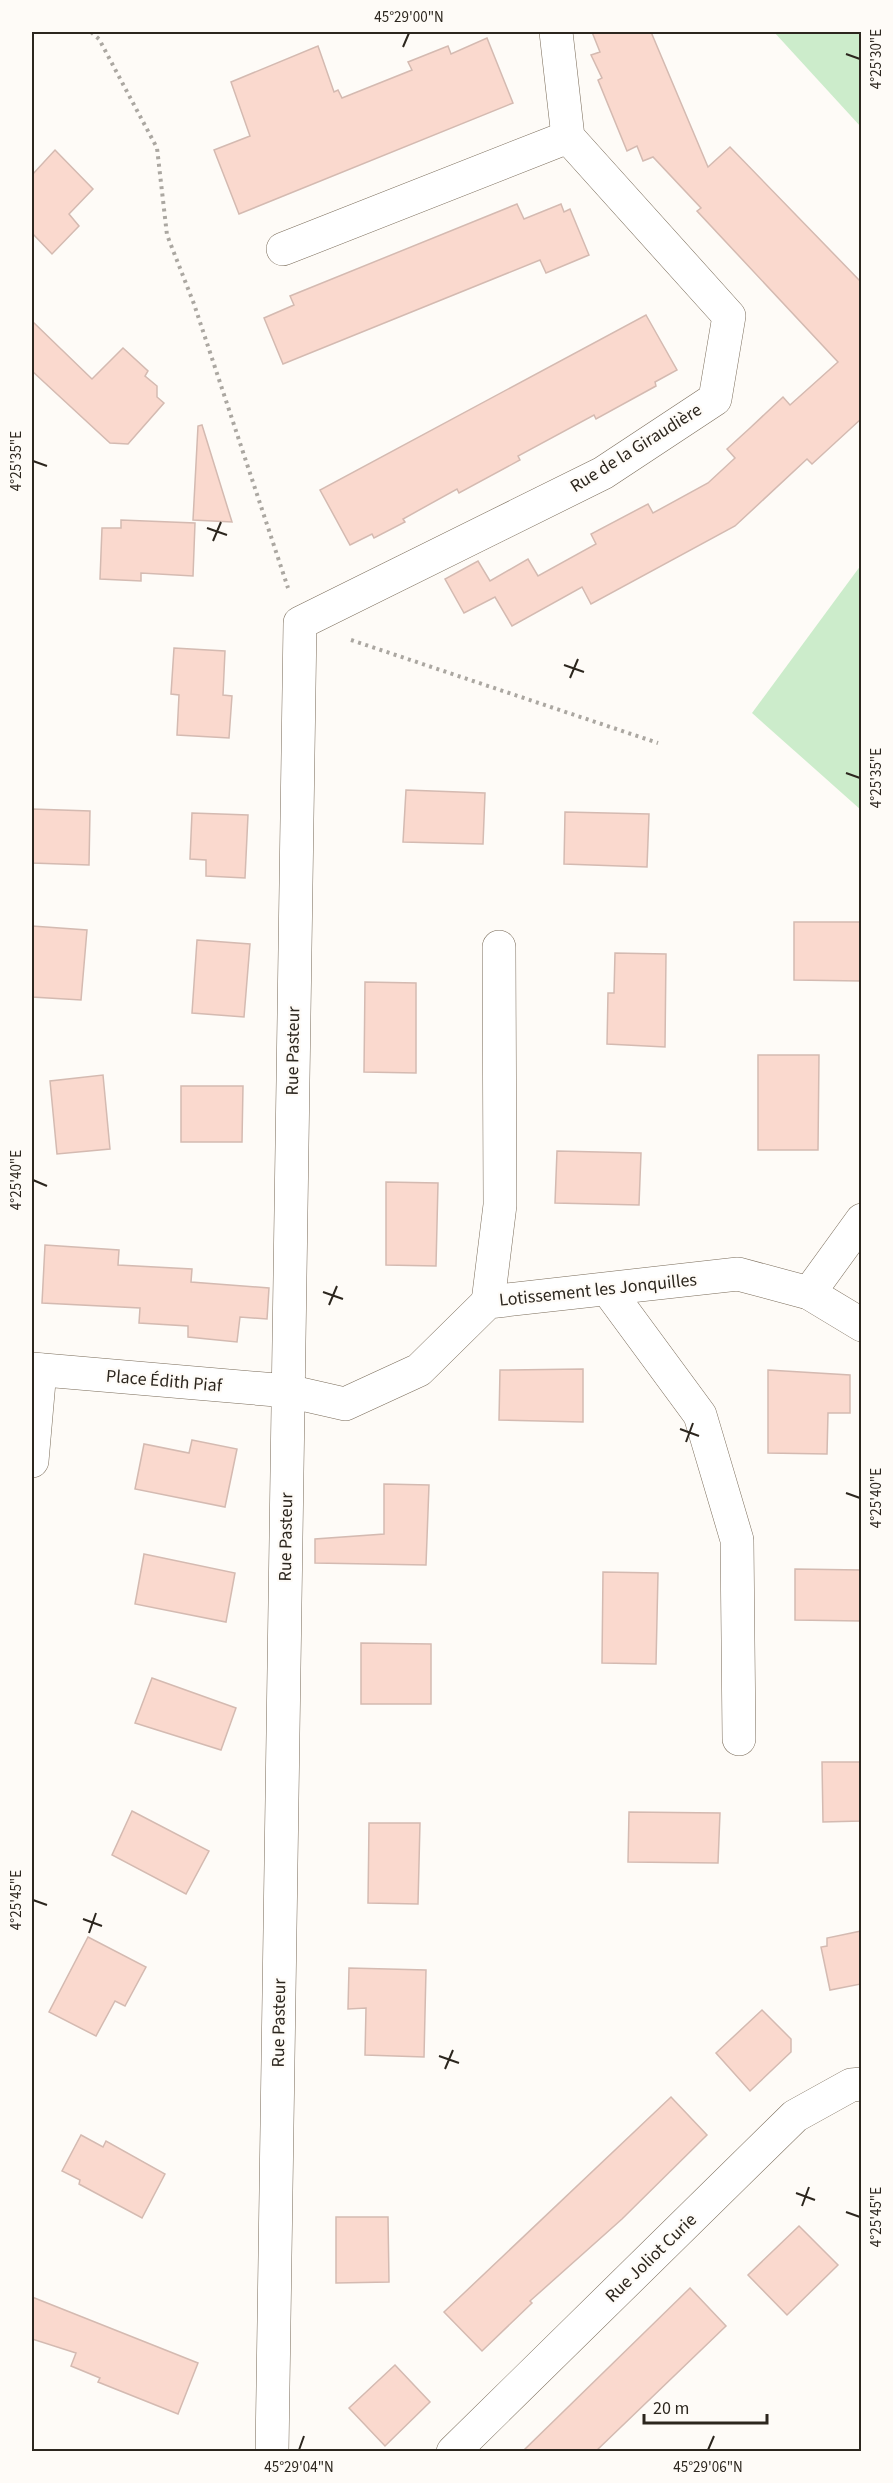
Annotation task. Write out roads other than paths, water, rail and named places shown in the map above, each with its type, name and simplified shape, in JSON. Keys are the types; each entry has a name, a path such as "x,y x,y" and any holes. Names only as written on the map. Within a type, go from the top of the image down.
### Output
{"street":[{"path":"284,249 568,137 556,32"},
{"name":"Rue de la Giraudière","path":"300,623 603,473 715,399 729,316 568,137"},
{"name":"Rue Pasteur","path":"272,2451 300,623"},
{"path":"488,1302 500,1205 499,947"},
{"path":"809,1293 861,1220"},
{"name":"Lotissement les Jonquilles","path":"288,1391 345,1404 419,1370 488,1302 738,1274 809,1293 861,1325"},
{"path":"608,1290 700,1415 730,1517 736,1540 739,1738"},
{"name":"Place Édith Piaf","path":"32,1461 36,1369 288,1391"},
{"name":"Rue Joliot Curie","path":"453,2451 795,2116 851,2085 861,2084"}]}
